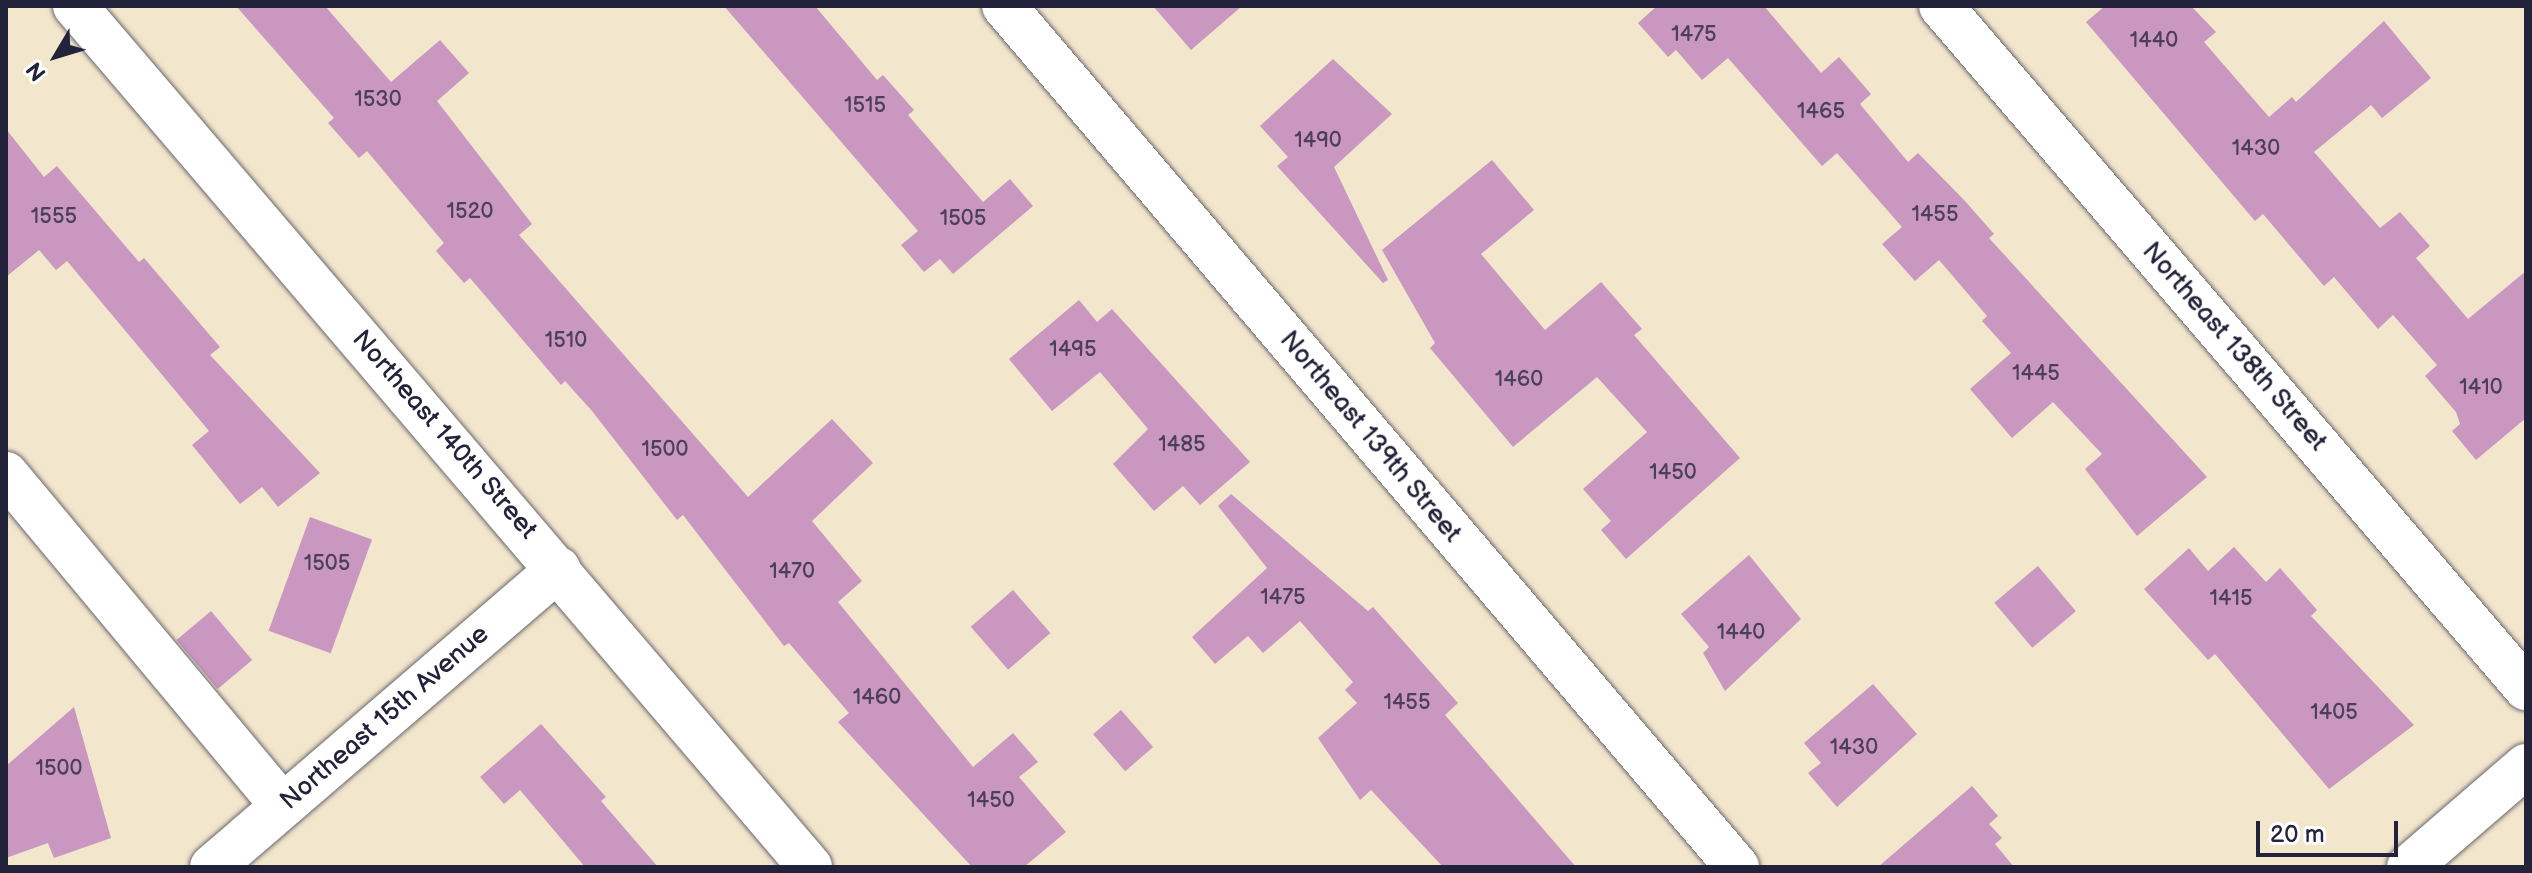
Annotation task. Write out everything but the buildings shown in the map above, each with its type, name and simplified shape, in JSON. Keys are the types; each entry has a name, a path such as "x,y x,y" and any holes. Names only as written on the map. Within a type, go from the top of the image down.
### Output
{"street":[{"name":"Northeast 140th Street","path":"75,6 559,569 810,867"},
{"name":"Northeast 139th Street","path":"1004,6 1737,867"},
{"name":"Northeast 138th Street","path":"1941,6 2526,688"},
{"path":"6,474 283,806"},
{"name":"Northeast 15th Avenue","path":"212,867 559,569"},
{"path":"2409,867 2526,766"}]}
